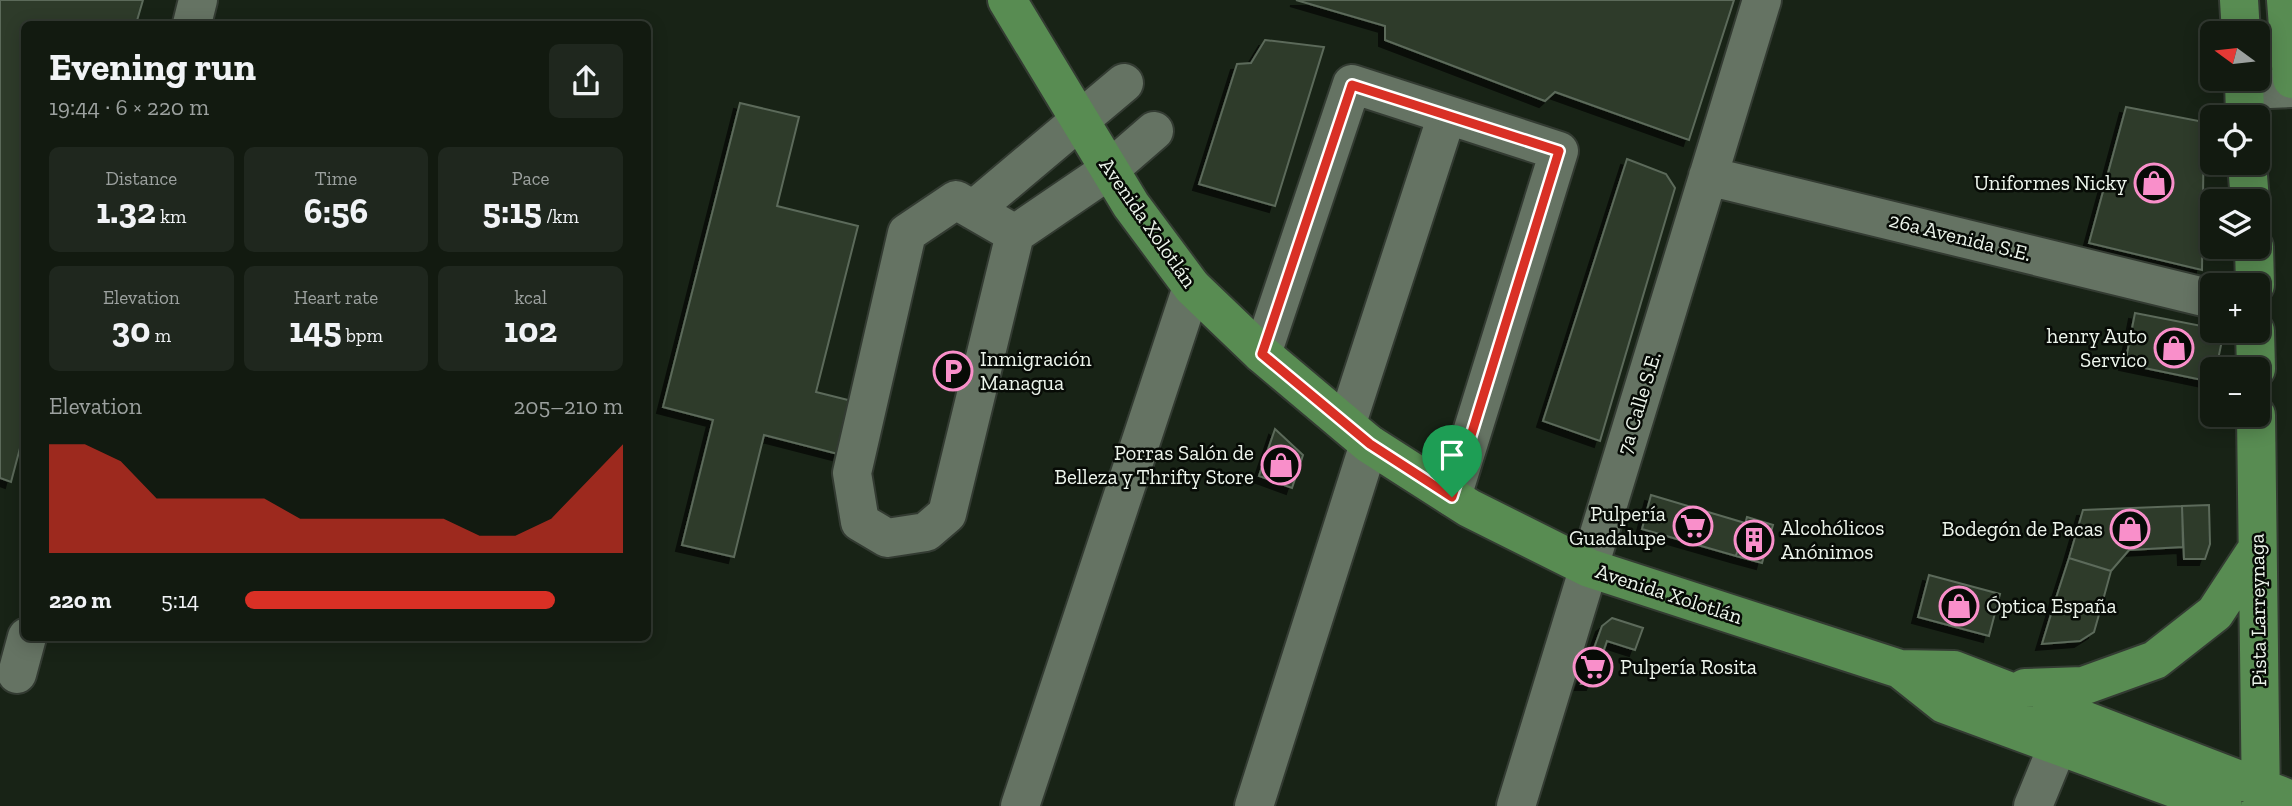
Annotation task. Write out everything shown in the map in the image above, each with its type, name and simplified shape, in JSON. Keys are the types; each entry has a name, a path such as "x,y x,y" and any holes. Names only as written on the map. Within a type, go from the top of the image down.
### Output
{"main road":[{"name":"Avenida Xolotlán","path":"1007,0 1131,205 1192,288 1262,354 1358,434 1469,508 1590,568 1900,669 1954,670 2007,689 2271,798"},
{"path":"2239,0 2240,21"},
{"path":"2286,0 2292,79"},
{"name":"Pista Larreynaga","path":"2256,427 2257,549 2271,798"},
{"path":"2007,689 2083,687 2155,660 2215,613 2257,549"},
{"name":"Avenida Xolotlán","path":"1900,669 1944,704 2223,806"},
{"path":"2139,774 2177,806"}],"street":[{"path":"193,21 198,0"},
{"name":"7a Calle S.E.","path":"1516,806 1762,0"},
{"path":"973,210 1124,83"},
{"path":"1262,354 1352,85 1559,151 1452,497"},
{"path":"2245,95 2292,88"},
{"path":"1254,806 1447,115"},
{"path":"1014,234 956,200 907,233 852,473 860,522 887,538 926,532 947,514 1014,234 1109,170 1154,131"},
{"name":"26a Avenida S.E.","path":"1707,176 2200,296"},
{"path":"1020,806 1192,288"},
{"path":"17,674 26,641"},
{"path":"2033,806 2058,745"}],"building":[{"path":"0,0 143,0 137,21 21,21 21,444 11,482 0,478"},
{"path":"1296,0 1734,0 1689,140 1555,92 1545,101 1385,40 1385,26"},
{"path":"1265,40 1324,47 1275,206 1199,184 1237,64 1251,63"},
{"path":"740,103 799,117 777,206 858,226 816,392 852,401 838,454 764,435 734,557 682,545 713,420 663,407"},
{"name":"Uniformes Nicky","path":"2126,107 2200,121 2200,175 2203,175 2203,189 2200,189 2202,270 2089,243"},
{"path":"1627,159 1666,174 1675,188 1600,441 1543,421"},
{"name":"henry Auto Servico","path":"2135,313 2200,326 2200,343 2221,343 2219,357 2200,357 2200,380 2125,364"},
{"name":"Porras Salón de Belleza y Thrifty Store","path":"1275,429 1303,455 1292,488 1259,476"},
{"name":"Pulpería Guadalupe","path":"1651,495 1745,523 1736,556 1642,529"},
{"path":"2209,505 2210,544 2205,559 2184,559 2182,506"},
{"name":"Bodegón de Pacas","path":"2182,506 2183,547 2129,550 2111,571 2069,558 2083,510"},
{"name":"Alcohólicos Anónimos","path":"1747,517 1773,525 1762,563 1736,556"},
{"path":"2069,558 2111,571 2100,611 2056,598"},
{"name":"Óptica España","path":"1929,575 2000,594 1989,636 1918,617"},
{"path":"2056,598 2100,611 2094,632 2080,641 2042,644"},
{"name":"Pulpería Rosita","path":"1612,618 1643,628 1635,650 1607,641 1592,684 1581,684 1602,626"}],"place":[{"name":"Uniformes Nicky","path":"2154,183"},
{"name":"henry Auto Servico","path":"2174,348"},
{"name":"Inmigración Managua","path":"953,371"},
{"name":"Porras Salón de Belleza y Thrifty Store","path":"1281,465"},
{"name":"Pulpería Guadalupe","path":"1693,526"},
{"name":"Bodegón de Pacas","path":"2130,529"},
{"name":"Alcohólicos Anónimos","path":"1754,540"},
{"name":"Óptica España","path":"1959,606"},
{"name":"Pulpería Rosita","path":"1593,667"}],"route":[{"path":"1352,85 1559,151 1452,497 1370,444 1262,354 1352,85"}]}
